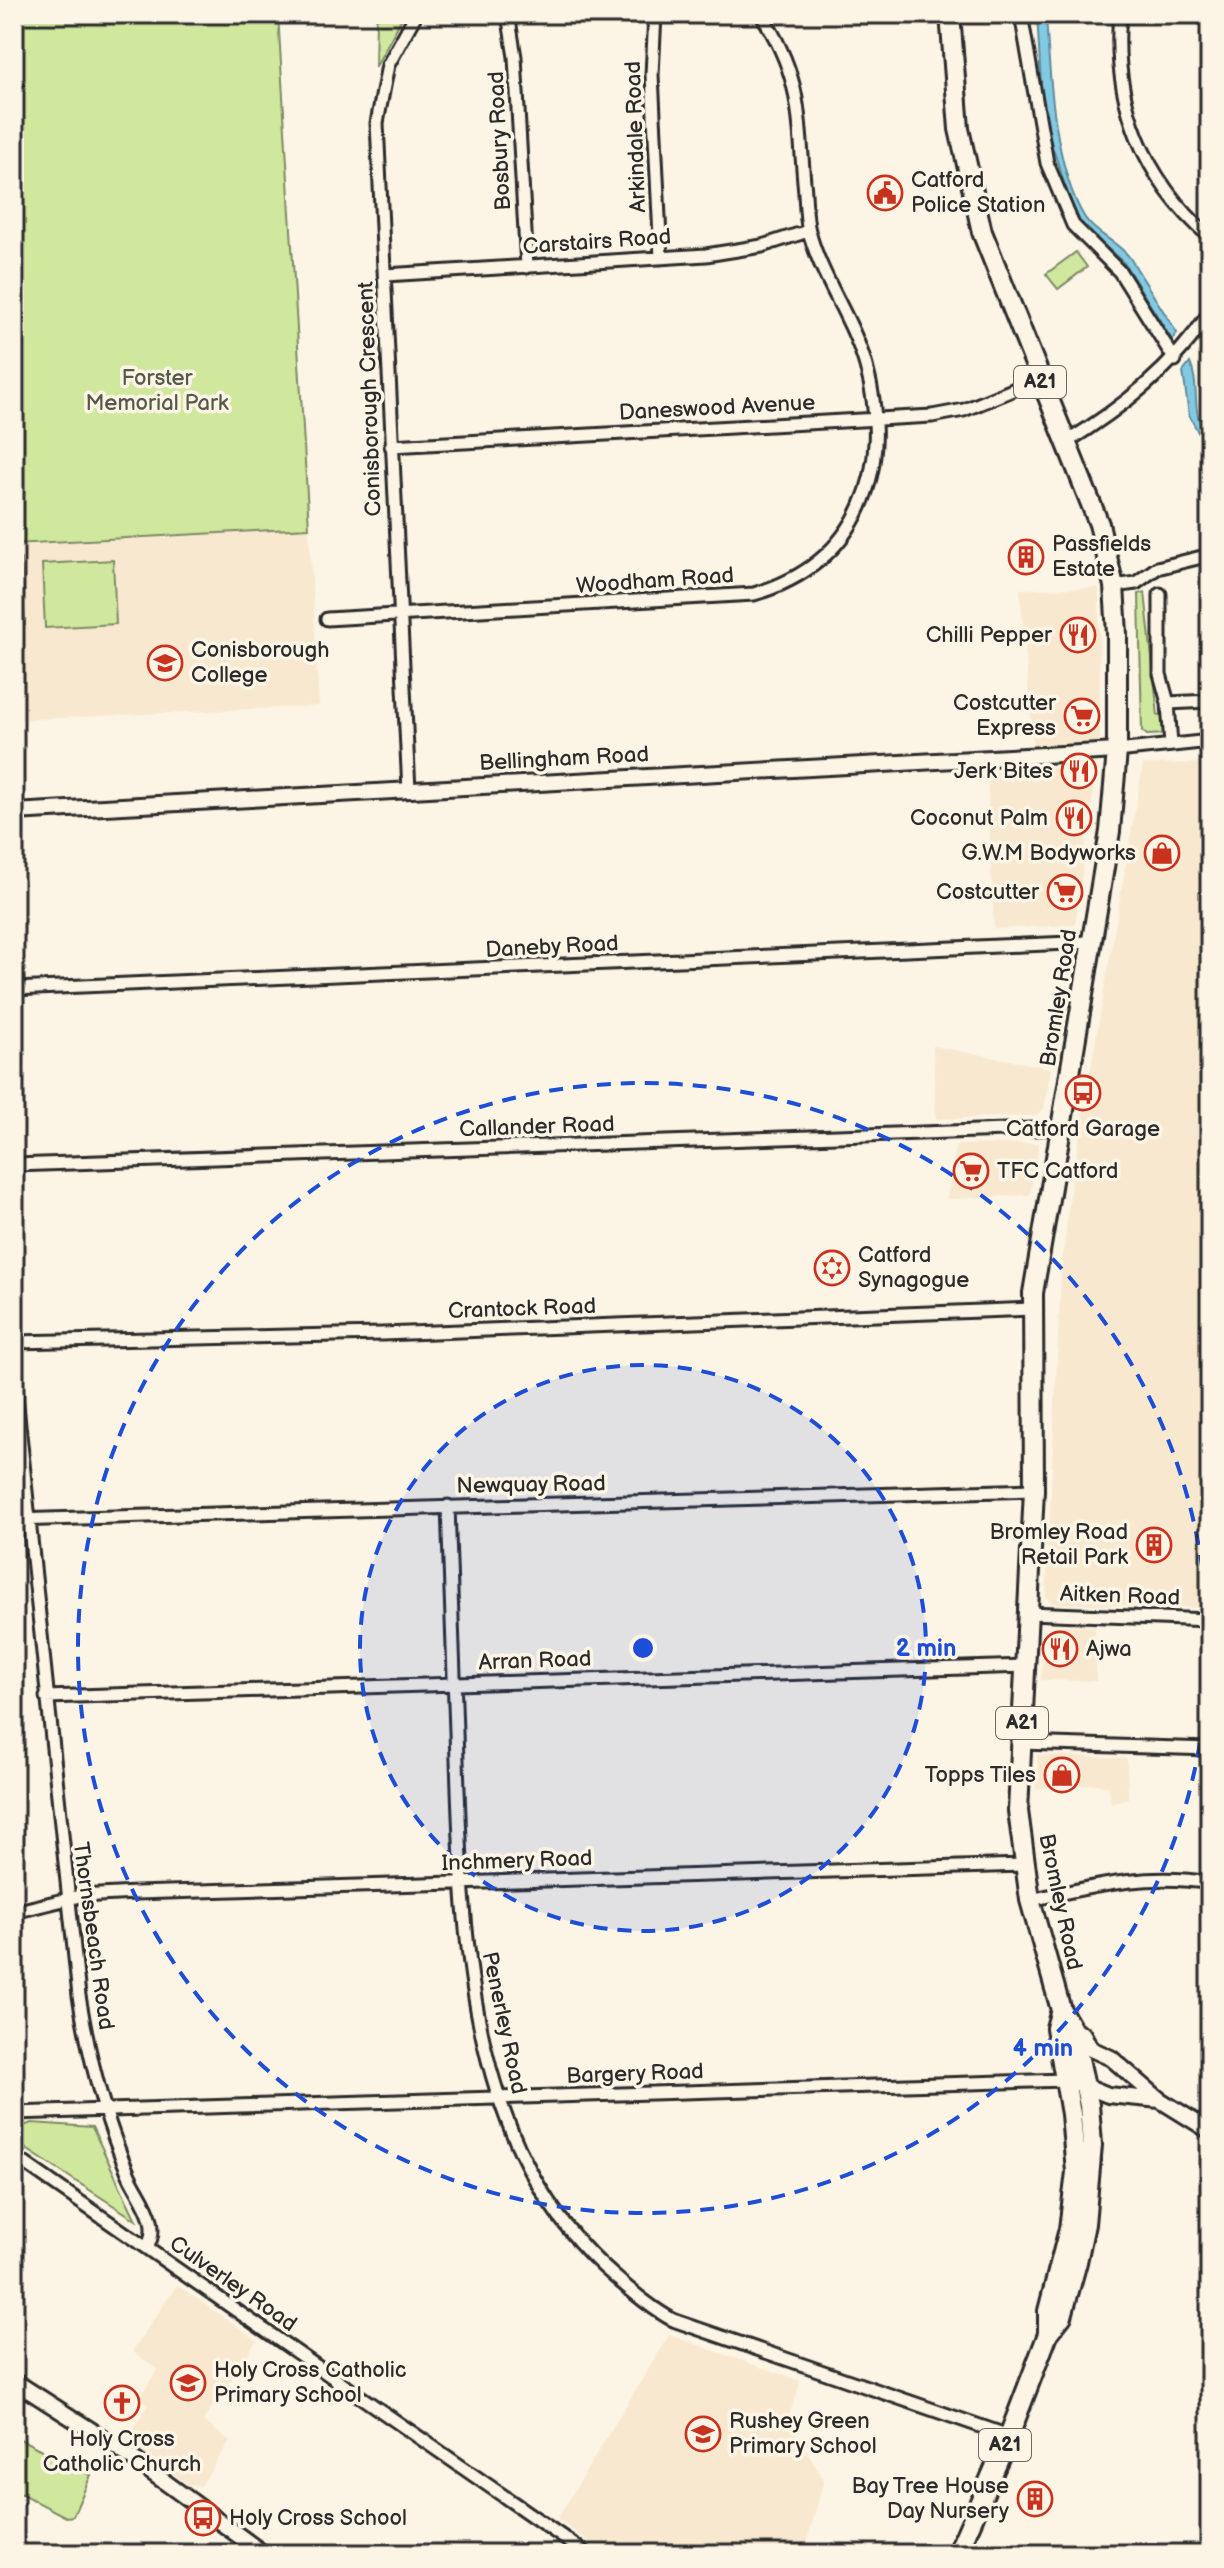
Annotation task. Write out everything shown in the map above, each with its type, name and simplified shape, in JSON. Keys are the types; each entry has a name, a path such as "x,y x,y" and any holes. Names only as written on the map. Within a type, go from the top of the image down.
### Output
{"main road":[{"name":"Bromley Road","path":"950,14 957,108 976,210 995,271 1105,544 1114,586 1117,634 1117,751 1110,831 1032,1309 1034,1490 1018,1811 1030,1900 1061,2010 1073,2031 1075,2081 1074,2202 1048,2311 1048,2334"},
{"name":"Bromley Road","path":"957,2554 1009,2436 1048,2334 1062,2316 1085,2224 1092,2145 1089,2105 1075,2081 1056,2028 1061,2010"}],"street":[{"name":"Conisborough Crescent","path":"409,791 377,152 379,103 388,65 416,14"},
{"name":"Bosbury Road","path":"508,14 515,57 527,267"},
{"name":"Arkindale Road","path":"655,14 652,75 661,258"},
{"path":"761,14 788,61 796,88 808,231 865,364 873,420"},
{"path":"1021,14 1047,163 1073,225 1120,272 1175,360"},
{"path":"1120,14 1120,65 1132,124 1158,182 1175,204 1210,237"},
{"name":"Carstairs Road","path":"385,275 744,250 808,231"},
{"path":"1065,443 1126,401 1175,360 1210,312"},
{"name":"Daneswood Avenue","path":"391,446 948,414 1039,379"},
{"name":"Woodham Road","path":"327,619 728,597 754,594 791,581 837,547 859,513 869,478 873,420"},
{"path":"1114,586 1136,583 1157,568 1210,555"},
{"path":"1160,594 1160,674 1168,703 1171,745"},
{"path":"1168,703 1210,701"},
{"path":"1117,751 1210,741"},
{"name":"Bellingham Road","path":"14,812 1117,751"},
{"name":"Daneby Road","path":"14,989 1092,942"},
{"name":"Callander Road","path":"14,1165 1061,1128"},
{"name":"Crantock Road","path":"14,1342 440,1332 1032,1309"},
{"name":"Thornsbeach Road","path":"14,1377 66,1900 85,2035 117,2147 153,2222 147,2248"},
{"name":"Newquay Road","path":"14,1520 1034,1490"},
{"name":"Penerley Road","path":"448,1506 464,1932 498,2099 528,2168 561,2221 599,2263 655,2310 743,2345 1009,2436"},
{"name":"Aitken Road","path":"1028,1613 1210,1620"},
{"name":"Arran Road","path":"46,1697 1026,1666"},
{"path":"1021,1743 1210,1749"},
{"name":"Inchmery Road","path":"14,1912 66,1900 136,1893 1023,1865"},
{"path":"1030,1900 1122,1880 1171,1879 1210,1883"},
{"path":"1073,2031 1083,2034 1091,2049 1111,2058 1160,2100 1210,2131"},
{"path":"1124,2095 1131,2075"},
{"path":"1075,2081 1108,2095 1160,2100"},
{"name":"Bargery Road","path":"14,2113 1075,2081"},
{"path":"1089,2105 1108,2095"},
{"name":"Culverley Road","path":"14,2156 587,2554"},
{"path":"14,2381 114,2445 264,2554"}],"shaded area":[{"name":"Conisborough College","path":"309,528 319,706 14,720 14,544"},
{"path":"1099,588 1100,738 1097,742 1033,745 1020,589"},
{"path":"1210,763 1210,1608 1052,1603 1046,1596 1061,1274 1071,1184 1143,764"},
{"path":"1092,768 1093,794 1075,925 994,929 987,772"},
{"path":"933,1046 1051,1068 1044,1109 1034,1116 936,1119"},
{"path":"1039,1143 1030,1195 947,1199 956,1145"},
{"path":"1057,1625 1095,1626 1096,1681 1041,1680 1043,1640"},
{"path":"1038,1755 1127,1758 1128,1798 1111,1803 1109,1787 1096,1784 1035,1789"},
{"name":"Holy Cross Catholic Primary School","path":"177,2285 257,2340 203,2421 230,2441 201,2486 189,2485 126,2441 148,2405 139,2398 158,2369 132,2351"},
{"name":"Rushey Green Primary School","path":"669,2335 801,2381 788,2419 824,2480 804,2554 607,2554 557,2519"}],"green space":[{"name":"Forster Memorial Park","path":"14,14 278,14 309,528 14,544"},
{"path":"380,14 404,14 375,68 376,20"},
{"path":"1076,252 1087,267 1058,289 1046,274"},
{"path":"14,559 21,559 25,625 14,626"},
{"path":"113,560 116,624 45,628 42,564"},
{"path":"1145,592 1158,716 1167,715 1167,734 1147,735 1142,731 1139,594"},
{"path":"32,2123 92,2127 136,2220 17,2143 14,2129"},
{"path":"14,2436 91,2475 73,2516 66,2517 14,2490"}],"water":[{"path":"1037,14 1046,14 1055,119 1066,173 1075,198 1090,224 1130,258 1177,333 1172,340 1124,263 1077,221 1052,146 1042,102"},
{"path":"1190,363 1198,416 1210,455 1189,415 1183,372"}],"place":[{"name":"Catford Police Station","path":"885,193"},
{"name":"Passfields Estate","path":"1026,557"},
{"name":"Chilli Pepper","path":"1078,635"},
{"name":"Conisborough College","path":"165,663"},
{"name":"Costcutter Express","path":"1082,716"},
{"name":"Jerk Bites","path":"1079,771"},
{"name":"Coconut Palm","path":"1074,818"},
{"name":"G.W.M Bodyworks","path":"1162,853"},
{"name":"Costcutter","path":"1065,892"},
{"name":"Catford Garage","path":"1083,1093"},
{"name":"TFC Catford","path":"971,1171"},
{"name":"Catford Synagogue","path":"832,1268"},
{"name":"Bromley Road Retail Park","path":"1154,1545"},
{"name":"Ajwa","path":"1060,1649"},
{"name":"Topps Tiles","path":"1062,1775"},
{"name":"Holy Cross Catholic Primary School","path":"188,2383"},
{"name":"Holy Cross Catholic Church","path":"122,2403"},
{"name":"Rushey Green Primary School","path":"703,2434"},
{"name":"Bay Tree House Day Nursery","path":"1035,2499"},
{"name":"Holy Cross School","path":"203,2518"}]}
